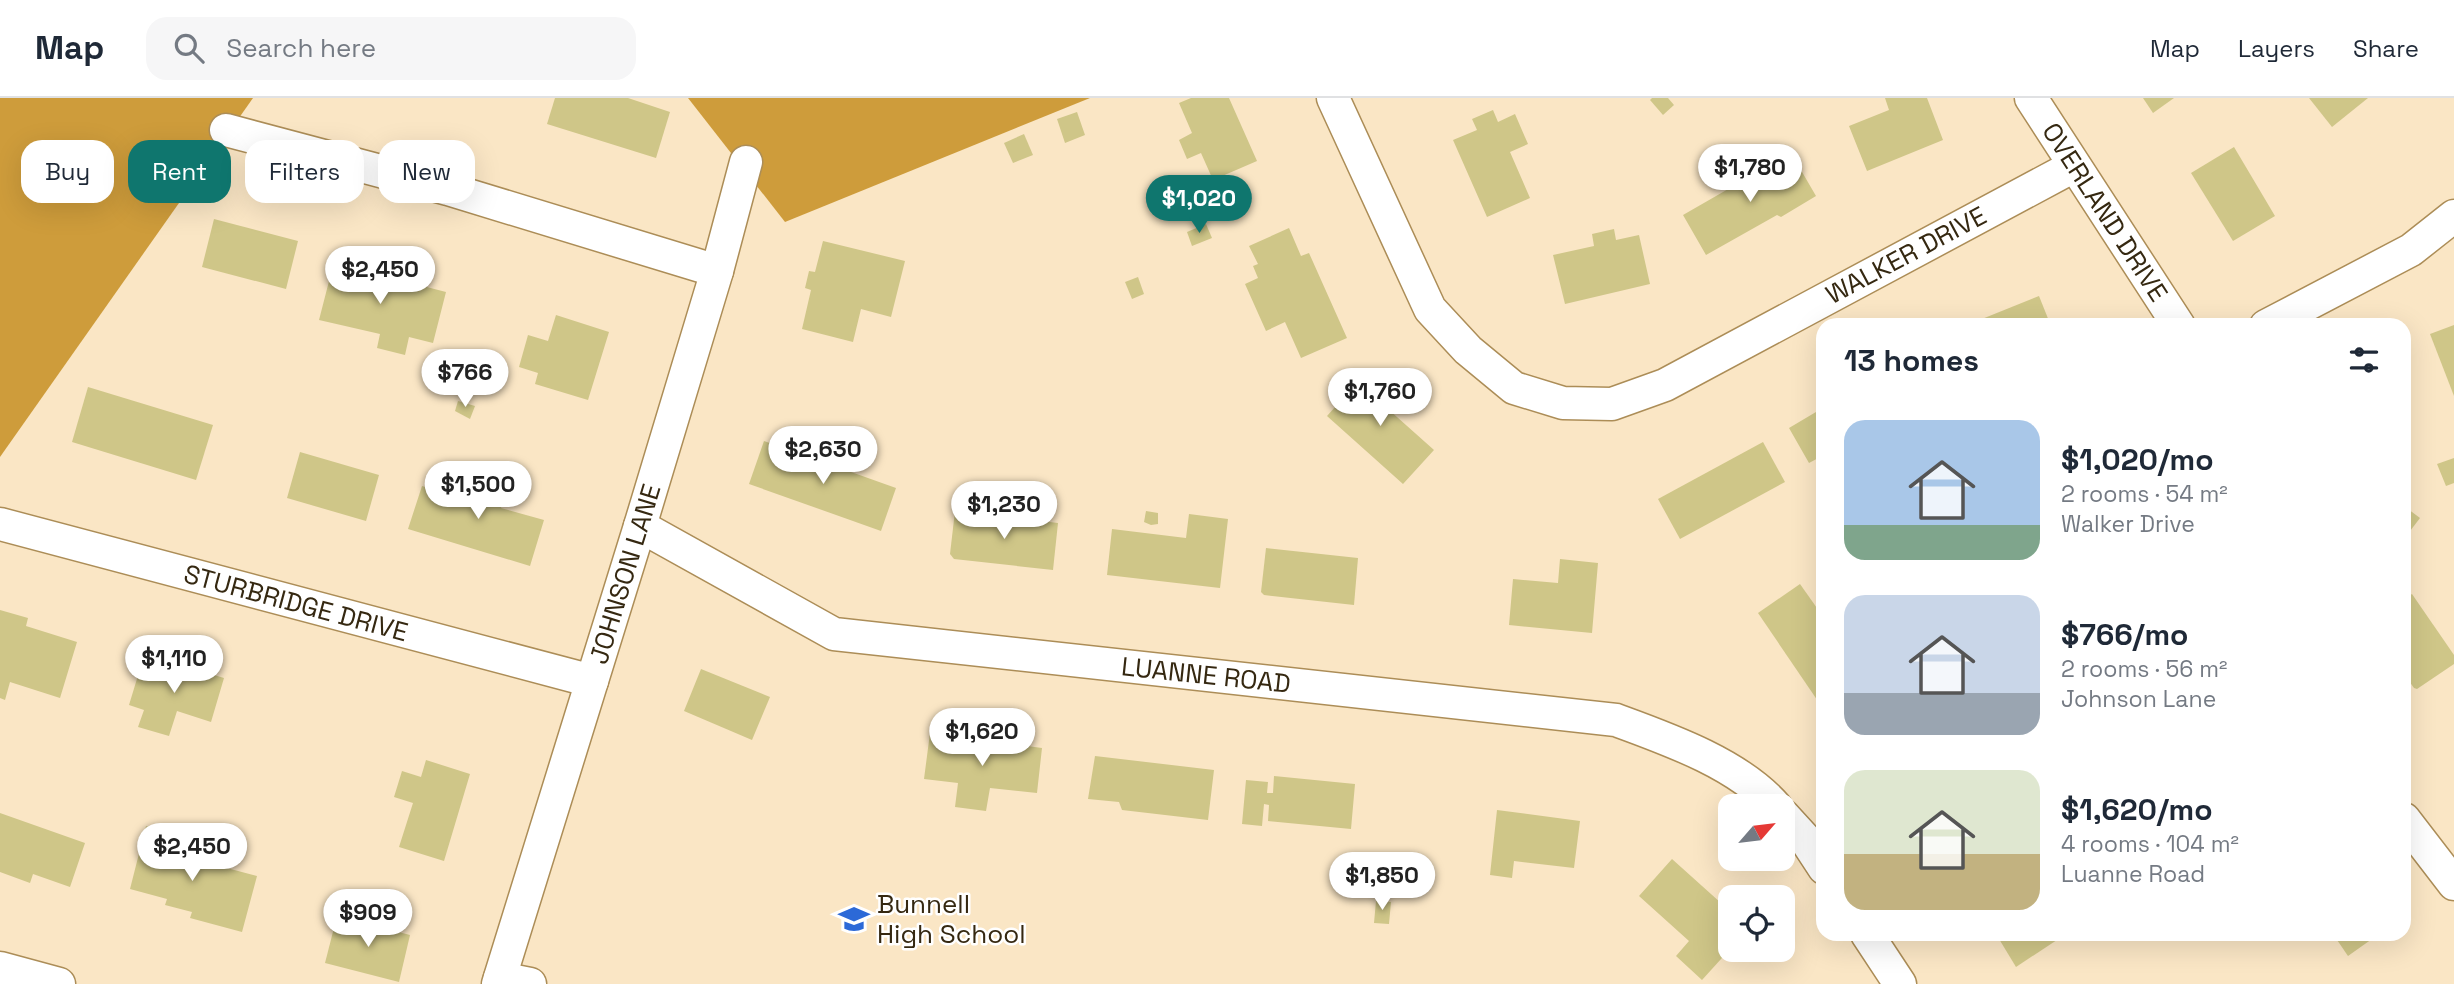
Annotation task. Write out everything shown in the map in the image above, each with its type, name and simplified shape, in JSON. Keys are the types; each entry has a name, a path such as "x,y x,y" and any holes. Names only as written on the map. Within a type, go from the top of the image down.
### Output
{"street":[{"name":"WALKER DRIVE","path":"1333,98 1430,309 1468,350 1514,388 1563,403 1612,404 1665,385 2074,166"},
{"name":"OVERLAND DRIVE","path":"2031,98 2174,318"},
{"path":"226,130 448,189 717,271"},
{"name":"JOHNSON LANE","path":"509,982 592,681 717,271 746,162"},
{"path":"2281,318 2411,250 2454,216"},
{"name":"STURBRIDGE DRIVE","path":"0,524 592,681"},
{"name":"LUANNE ROAD","path":"640,526 834,634 1616,720 1667,739 1714,761 1764,794"},
{"path":"2411,828 2454,884"},
{"path":"1796,829 1816,856"},
{"path":"1872,941 1900,984"},
{"path":"0,968 59,984"}],"shaded area":[{"path":"0,98 253,98 223,140 128,140 128,203 179,203 0,457"},
{"path":"688,98 1090,98 785,222"}],"building":[{"path":"555,98 628,98 670,112 656,158 547,124"},
{"path":"1191,98 1229,98 1257,161 1213,180 1201,153 1187,159 1179,140 1192,133 1179,103"},
{"path":"1668,98 1674,105 1663,115 1650,100"},
{"path":"1885,98 1927,98 1943,140 1867,171 1849,126 1889,110"},
{"path":"2143,98 2174,98 2153,113"},
{"path":"2309,98 2368,98 2332,127"},
{"path":"1493,110 1498,122 1515,114 1528,144 1510,152 1530,198 1487,217 1453,140 1477,130 1472,119"},
{"path":"1077,112 1085,135 1065,143 1057,119"},
{"path":"1024,134 1033,155 1013,163 1004,143"},
{"path":"2234,147 2275,216 2233,241 2191,173"},
{"path":"1791,153 1816,196 1706,255 1683,215"},
{"path":"214,219 298,241 286,289 202,267"},
{"path":"1206,224 1212,238 1192,246 1187,232"},
{"path":"1289,228 1301,256 1309,253 1347,338 1301,358 1285,322 1266,331 1245,284 1258,278 1253,266 1258,264 1249,246"},
{"path":"1614,229 1616,240 1639,235 1650,284 1565,304 1553,255 1594,246 1592,234"},
{"path":"823,241 905,261 891,317 861,309 853,342 802,329 811,290 805,288 809,271 815,272"},
{"path":"336,254 374,263 370,279 418,290 419,285 446,292 433,343 409,337 405,355 377,348 380,334 319,320"},
{"path":"1138,277 1144,294 1132,299 1125,282"},
{"path":"2039,296 2048,318 1984,318"},
{"path":"556,315 609,332 588,400 535,384 538,373 519,367 528,335 548,341"},
{"path":"2454,325 2454,396 2430,334"},
{"path":"1369,369 1394,391 1387,399 1388,409 1434,450 1403,484 1327,416"},
{"path":"88,387 213,425 196,480 72,442"},
{"path":"458,401 475,406 470,419 455,411"},
{"path":"1816,412 1816,459 1809,463 1789,428"},
{"path":"764,441 896,488 881,531 749,484"},
{"path":"1763,442 1785,482 1680,539 1658,499"},
{"path":"300,452 379,475 366,521 287,498"},
{"path":"2454,458 2454,483 2446,486 2437,464"},
{"path":"475,472 509,483 501,508 544,520 530,566 408,529 422,486 467,500"},
{"path":"955,511 1058,523 1053,570 954,559 950,554"},
{"path":"1146,511 1158,513 1158,524 1144,522"},
{"path":"2411,511 2420,518 2411,530"},
{"path":"1189,514 1228,519 1220,588 1107,575 1112,529 1186,538"},
{"path":"1266,548 1358,558 1354,605 1264,595 1261,592"},
{"path":"1560,559 1598,563 1592,633 1509,625 1513,579 1558,583"},
{"path":"1800,584 1816,607 1816,698 1758,613"},
{"path":"2411,595 2454,655 2454,664 2417,689 2411,684"},
{"path":"0,610 28,618 26,626 77,642 60,698 10,682 5,700 0,698"},
{"path":"143,659 179,670 181,665 224,678 211,722 177,711 169,736 138,727 144,710 129,705"},
{"path":"701,669 770,697 752,740 684,711"},
{"path":"930,733 1042,748 1037,793 990,788 986,811 955,807 958,783 924,779"},
{"path":"1095,756 1214,770 1208,820 1122,810 1119,802 1088,799"},
{"path":"426,760 470,774 444,861 399,847 413,803 394,797 402,771 421,777"},
{"path":"1274,776 1355,784 1351,829 1268,821 1269,805 1264,804 1262,826 1242,824 1246,780 1268,782 1267,793 1273,793"},
{"path":"1497,810 1580,821 1574,868 1514,861 1512,878 1490,875"},
{"path":"0,813 85,843 70,887 33,874 30,883 0,872"},
{"path":"146,826 175,834 170,853 257,876 242,932 190,918 192,912 165,905 167,899 130,889"},
{"path":"1672,859 1718,900 1718,962 1702,980 1676,956 1689,941 1639,896"},
{"path":"1376,901 1391,902 1389,924 1374,923"},
{"path":"337,916 410,935 399,982 325,963"},
{"path":"2000,941 2055,941 2016,967"},
{"path":"2338,941 2369,941 2348,956"}],"place":[{"name":"Bunnell High School","path":"854,919"}]}
